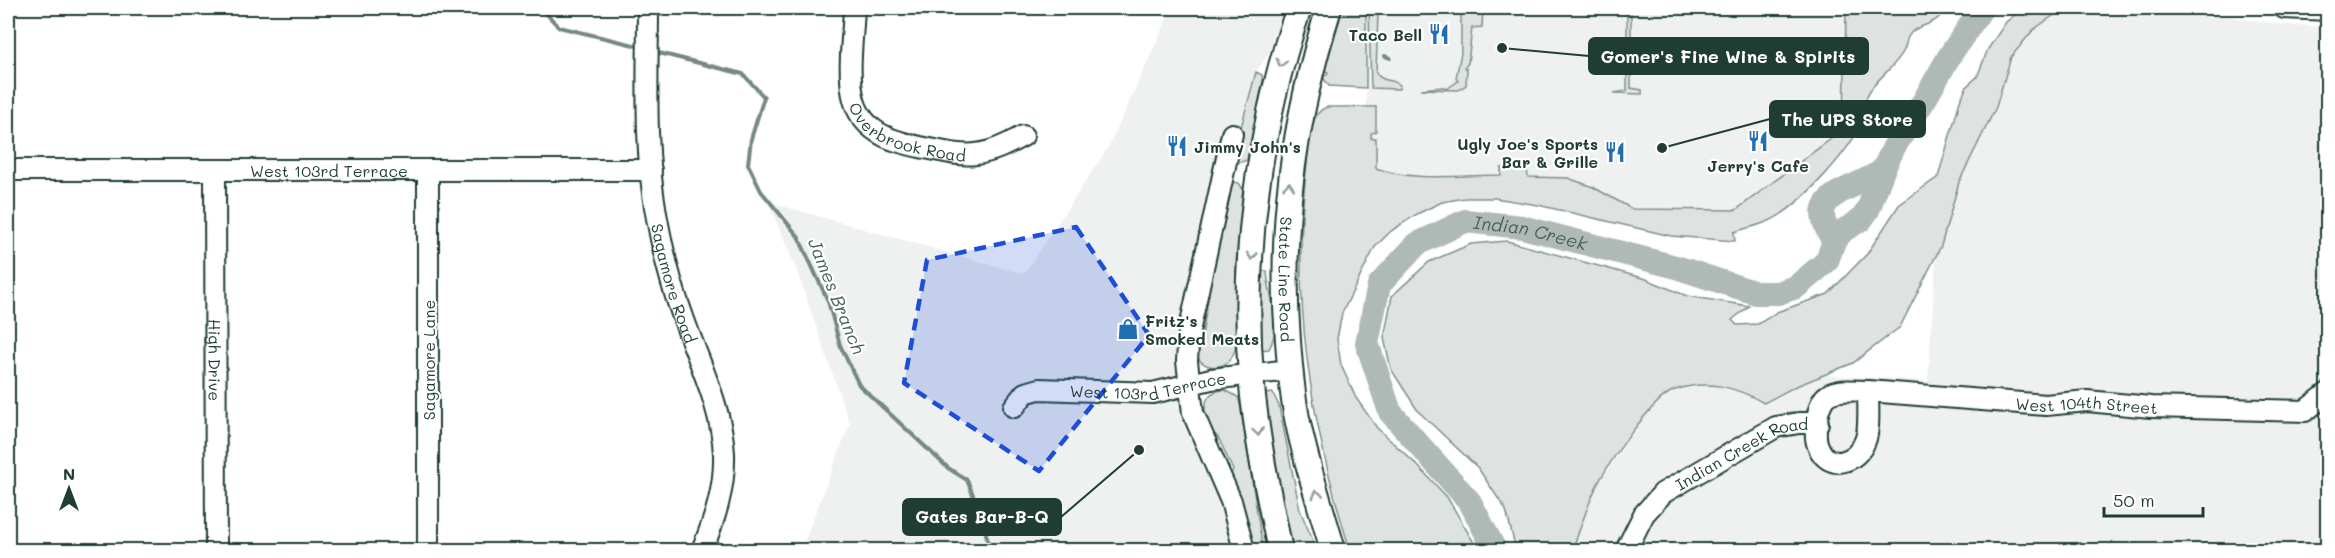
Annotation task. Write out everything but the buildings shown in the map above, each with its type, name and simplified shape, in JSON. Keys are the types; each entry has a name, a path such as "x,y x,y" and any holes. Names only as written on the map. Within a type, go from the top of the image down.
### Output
{"main road":[{"name":"State Line Road","path":"1281,550 1264,473 1251,374 1251,270 1259,179 1279,73 1299,8"},
{"name":"State Line Road","path":"1329,8 1308,80 1289,181 1284,273 1290,370 1298,422 1333,550"}],"street":[{"name":"Sagamore Road","path":"648,8 649,130 655,209 681,312 719,422 724,452 724,477 719,504 702,550"},
{"name":"Overbrook Road","path":"854,8 852,84 854,100 860,114 872,129 899,143 957,154 976,154 997,149 1023,136"},
{"path":"2284,8 2328,10"},
{"path":"1232,134 1189,332 1187,361 1193,412 1231,501 1244,550"},
{"name":"West 103rd Terrace","path":"8,170 651,170"},
{"name":"High Drive","path":"215,170 216,550"},
{"name":"Sagamore Lane","path":"428,170 428,550"},
{"name":"West 103rd Terrace","path":"1014,407 1024,393 1039,389 1153,393 1211,379 1290,370"},
{"path":"1818,423 1817,445 1825,457 1838,463 1850,461 1866,440 1868,391"},
{"name":"West 104th Street","path":"1868,391 2046,405 2087,401 2151,407 2305,411 2328,393"},
{"name":"Indian Creek Road","path":"1626,550 1644,514 1663,493 1776,427 1799,423 1818,423 1818,408 1829,393 1868,391"}],"highlighted area":[{"path":"1076,227 1149,335 1039,471 904,383 927,260"}],"shaded area":[{"path":"1172,8 1284,8 1269,53 1256,72 1237,142 1222,141 1177,346 1176,364 1180,402 1223,504 1235,550 801,550 850,424 796,268 768,202 1024,274 1109,146"},
{"path":"1343,8 1366,8 1366,88 1329,86 1324,79 1324,74 1327,75 1328,72 1325,71 1326,65"},
{"path":"1367,8 1846,8 1844,129 1736,210 1632,209 1593,187 1563,177 1365,179"},
{"path":"1369,8 1377,8 1378,13 1376,73 1400,85 1399,89 1371,88"},
{"path":"1461,8 1483,8 1482,27 1472,28 1468,63 1465,67 1467,70 1466,85 1459,90 1421,89 1443,87 1447,89 1458,81 1456,78 1461,53"},
{"path":"1627,8 1631,8 1631,88 1642,90 1642,94 1614,93 1627,91"},
{"path":"1846,8 1945,8 1937,19 1911,32 1901,56 1870,90 1866,99 1865,116 1858,131 1824,176 1781,214 1765,223 1734,232 1735,241 1671,236 1538,205 1495,198 1465,198 1442,202 1417,214 1391,231 1375,247 1342,313 1337,339 1341,365 1356,398 1377,428 1447,497 1473,541 1475,550 1350,550 1336,502 1314,407 1303,311 1302,213 1311,131 1316,116 1321,110 1327,107 1376,107 1376,132 1371,133 1371,138 1376,138 1376,168 1390,172 1421,176 1501,175 1501,168 1524,168 1527,169 1528,177 1568,178 1593,187 1632,209 1736,210 1844,129"},
{"path":"2023,8 2064,8 2033,30 2011,57 1996,107 1959,182 1941,246 1900,327 1853,363 1794,387 1764,403 1732,389 1710,385 1687,387 1666,395 1642,419 1608,466 1592,497 1572,550 1516,550 1506,510 1478,468 1418,411 1391,369 1384,338 1392,296 1429,262 1471,244 1507,241 1646,279 1687,296 1749,306 1732,320 1737,325 1758,324 1777,312 1828,294 1867,254 1899,205 1938,177 1960,101 1967,86 1977,77 1988,49 2006,22"},
{"path":"2064,8 2218,15 2283,25 2327,27 2327,550 1572,550 1596,487 1642,417 1673,390 1710,385 1741,390 1764,403 1823,375 1928,381 1936,256 1941,246 1959,182 1996,107 2011,57 2033,30"},
{"path":"1256,72 1262,75 1263,81 1247,160 1239,163 1236,161 1237,142"},
{"path":"1239,183 1243,189 1236,264 1236,345 1232,356 1226,363 1210,366 1199,359 1197,353 1209,294 1206,290 1228,184"},
{"path":"1260,271 1267,271 1275,330 1269,349 1260,350"},
{"path":"1225,390 1238,397 1240,404 1263,550 1252,550 1229,477 1233,470 1219,439 1207,422 1205,409 1208,398 1217,391"},
{"path":"1273,393 1279,406 1300,510 1317,550 1292,550 1274,469 1263,394"}],"waterway":[{"name":"James Branch","path":"541,8 559,27 638,46"},
{"name":"Indian Creek","path":"1495,550 1470,502 1390,412 1367,343 1379,285 1417,244 1465,221 1522,227 1676,267 1756,293 1778,293 1796,287 1827,261 1834,241 1844,230 1861,220 1868,210 1894,147 1950,55 1982,8"},
{"name":"James Branch","path":"659,53 743,74 764,97 751,139 748,164 761,191 798,236 828,301 840,345 859,385 948,468 967,480 982,517 990,550"},
{"path":"1385,56 1390,58"},
{"name":"Indian Creek","path":"1834,241 1825,225 1823,212 1827,203 1845,189 1883,170"}],"place":[{"name":"Taco Bell","path":"1439,34"},
{"name":"Gomer's Fine Wine & Spirits","path":"1502,48"},
{"name":"Jerry's Cafe","path":"1758,141"},
{"name":"Jimmy John's","path":"1177,146"},
{"name":"The UPS Store","path":"1662,148"},
{"name":"Ugly Joe's Sports Bar & Grille","path":"1615,152"},
{"name":"Fritz's Smoked Meats","path":"1128,329"},
{"name":"Gates Bar-B-Q","path":"1139,450"}]}
